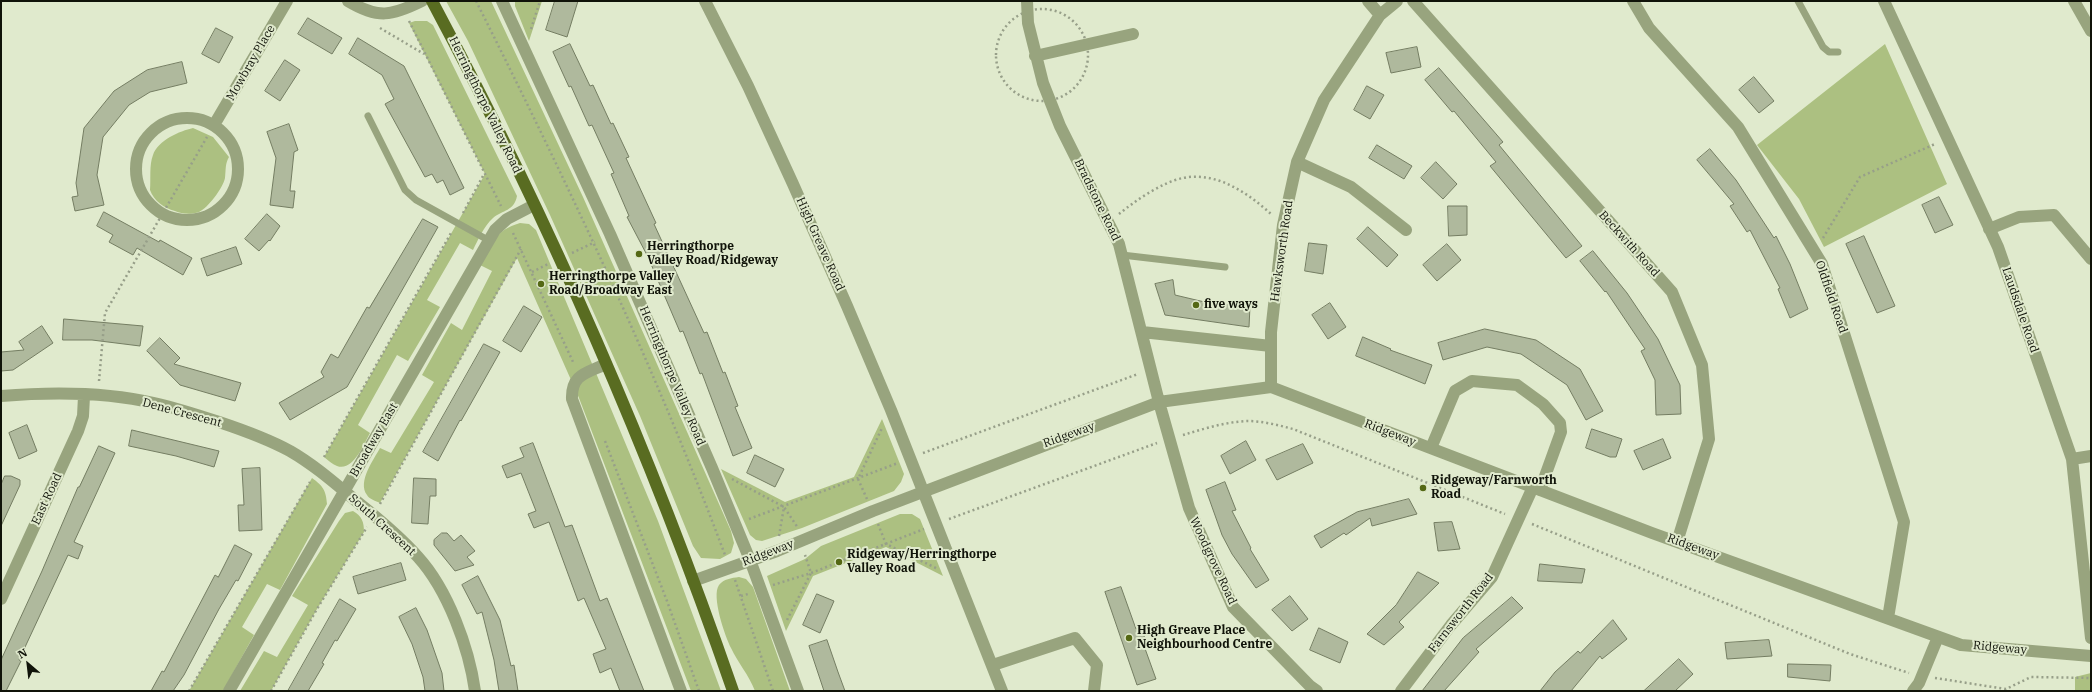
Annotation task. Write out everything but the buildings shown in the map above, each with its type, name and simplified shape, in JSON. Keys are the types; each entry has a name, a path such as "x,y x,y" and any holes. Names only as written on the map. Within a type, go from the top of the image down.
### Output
{"main road":[{"name":"Herringthorpe Valley Road","path":"432,1 490,111 606,364 653,477 733,691"}],"street":[{"name":"Mowbray Place","path":"214,125 287,1"},
{"path":"348,1 363,10 379,15 403,10 422,1"},
{"name":"Herringthorpe Valley Road","path":"502,1 610,234 712,468 750,560 798,691"},
{"name":"High Greave Road","path":"705,1 748,86 793,184 891,410 1002,691"},
{"name":"Bradstone Road","path":"1027,1 1028,23 1035,56 1043,83 1060,126 1119,244 1159,402"},
{"path":"1368,1 1380,15"},
{"name":"Hawksworth Road","path":"1271,387 1271,332 1283,225 1297,162 1324,100 1380,15 1397,1"},
{"name":"Beckwith Road","path":"1413,1 1672,292 1702,366 1709,439 1677,542"},
{"name":"Oldfield Road","path":"1633,1 1649,28 1738,127 1822,264 1904,522 1888,618"},
{"name":"Laudsdale Road","path":"1884,1 1998,248 2072,459 2091,638"},
{"path":"2074,1 2091,31"},
{"path":"1035,56 1133,34"},
{"path":"188,119 214,125 232,147 237,161 238,175 234,189 227,201 216,211 197,219 175,219 162,214 151,206 143,195 138,183 136,170 138,156 143,144 151,133 162,125 174,120 188,119"},
{"path":"1297,162 1351,187 1406,230"},
{"name":"Broadway East","path":"229,691 494,230 507,219 534,205"},
{"path":"1989,229 2019,217 2054,215 2091,259"},
{"path":"1142,332 1271,346"},
{"path":"606,364 580,376 571,388 572,398 681,691"},
{"name":"Farnsworth Road","path":"1401,691 1451,625 1492,577 1519,519 1536,488 1561,432 1560,424 1543,404 1517,385 1472,381 1455,391 1431,448"},
{"name":"Ridgeway","path":"693,581 777,551 873,511 1060,438 1159,402 1271,387 1677,542 1961,645 2091,656"},
{"name":"Dene Crescent","path":"1,396 45,394 98,396 153,403 216,421 256,435 290,451 344,491"},
{"name":"East Road","path":"1,599 78,431 82,416 84,396"},
{"name":"Woodgrove Road","path":"1159,402 1189,508 1233,607 1310,686 1317,691"},
{"path":"2072,459 2091,456"},
{"name":"South Crescent","path":"344,491 374,515 419,558 436,582 466,650 475,691"},
{"path":"1913,691 1922,676 1938,637"},
{"path":"992,665 1075,638 1097,665 1094,691"}],"lane":[{"path":"1798,1 1823,47 1829,52 1838,52"},
{"path":"368,116 405,190 416,200 488,240"},
{"path":"1122,255 1225,267"}],"path":[{"path":"476,1 621,300 679,436 716,530 774,691"},
{"path":"363,10 378,27 425,54"},
{"path":"403,10 507,219 580,376"},
{"path":"98,396 105,313 214,125"},
{"path":"1814,252 1860,177 1948,138"},
{"path":"189,691 317,470 485,174"},
{"path":"1109,223 1144,196 1166,185 1183,178 1201,178 1229,183 1258,202 1283,225"},
{"path":"271,691 317,609 374,515 521,249"},
{"path":"716,530 784,507 910,458 1151,370"},
{"path":"858,479 891,410"},
{"path":"741,596 812,573 936,524 1169,439 1209,428 1247,421 1268,423 1293,429 1850,654 1922,676 2006,689 2031,677 2091,678"},
{"path":"603,435 667,602 699,691"},
{"path":"712,468 784,507 802,540 812,573 778,637"},
{"path":"858,479 886,544 957,578"},
{"path":"777,551 784,507"}],"green space":[{"path":"446,1 491,1 583,197 731,531 734,543 731,553 720,559 701,558 693,546 640,416 550,215 468,41"},
{"path":"515,1 542,1 529,41 515,6"},
{"path":"415,21 427,21 433,25 517,196 516,201 508,210 497,215 490,221 473,250 460,243 427,300 440,307 408,361 397,355 358,425 370,433 361,450 348,465 343,467 337,466 324,457 485,174 409,23"},
{"path":"1885,44 1947,184 1824,247 1799,199 1757,145"},
{"path":"193,128 213,137 229,157 226,164 224,182 215,197 203,210 193,214 187,214 167,208 154,198 150,190 151,168 153,155 164,141 182,131"},
{"path":"520,223 529,224 536,230 658,521 721,691 691,691 579,398 517,258 380,503 369,498 364,490 365,477 380,448 391,453 434,382 422,375 451,323 462,330 492,271 480,265 491,244 505,230"},
{"path":"882,419 904,474 901,482 894,491 802,528 762,541 756,540 750,535 721,469 785,502 854,477"},
{"path":"312,478 319,483 323,489 326,495 327,504 280,590 267,584 242,627 254,635 223,691 189,691"},
{"path":"353,511 359,515 362,520 364,532 317,609 271,691 240,691 264,651 277,657 308,605 292,596 339,521 345,513"},
{"path":"900,514 912,514 920,519 943,576 886,547 813,576 786,631 767,576 805,559 821,546"},
{"path":"739,577 746,579 753,587 790,691 755,691 728,642 722,626 718,607 717,590 723,581 730,578"},
{"path":"2091,673 2091,691 2075,691 2075,677"}],"place":[{"name":"Herringthorpe Valley Road/Ridgeway","path":"639,254"},
{"name":"Herringthorpe Valley Road/Broadway East","path":"541,284"},
{"name":"five ways","path":"1196,305"},
{"name":"Ridgeway/Farnworth Road","path":"1423,488"},
{"name":"Ridgeway/Herringthorpe Valley Road","path":"839,562"},
{"name":"High Greave Place Neighbourhood Centre","path":"1129,638"}]}
